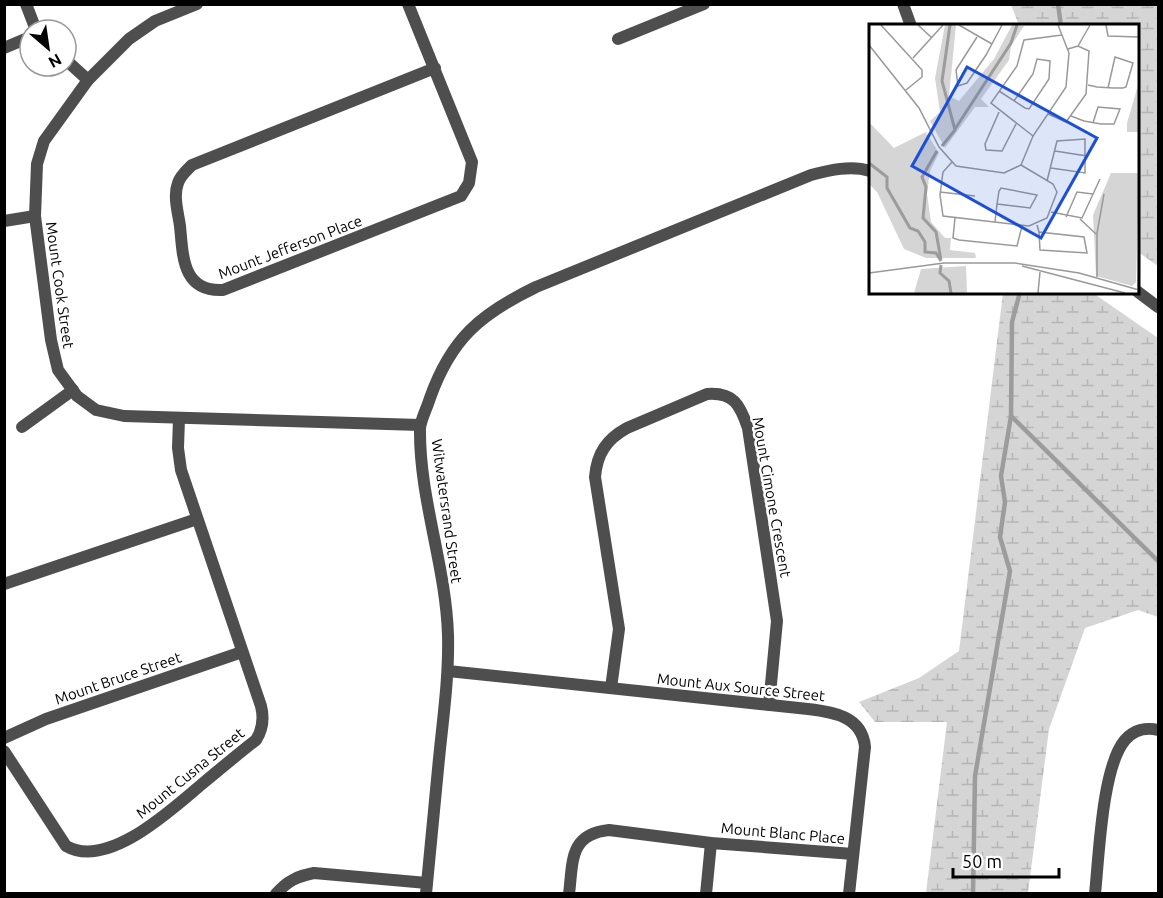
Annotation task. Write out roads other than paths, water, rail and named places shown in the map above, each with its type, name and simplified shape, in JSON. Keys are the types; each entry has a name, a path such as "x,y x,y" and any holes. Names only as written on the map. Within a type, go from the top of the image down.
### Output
{"street":[{"name":"Mount Cook Street","path":"197,4 176,8 129,39 88,80 44,141 37,164 35,216 51,340 58,370 73,390 96,410 124,416 420,425"},
{"name":"Mount Jefferson Place","path":"408,4 435,68 472,162 469,183 461,196 223,290 203,288 191,278 184,265 176,200 178,181 192,165 435,68"},
{"path":"618,39 704,4"},
{"path":"903,4 910,24"},
{"path":"4,48 18,42"},
{"path":"78,71 88,80"},
{"name":"Witwatersrand Street","path":"426,888 448,671 448,633 422,462 420,425 437,379 449,355 463,336 504,303 546,283 811,176 827,171 853,168 869,171"},
{"path":"4,221 35,216"},
{"path":"1139,293 1158,307"},
{"path":"22,428 73,390"},
{"name":"Mount Cimone Crescent","path":"611,688 619,629 595,477 598,458 614,435 707,394 718,393 735,401 741,408 748,428 777,621 769,705"},
{"name":"Mount Cusna Street","path":"4,751 66,846 75,851 87,852 103,849 137,835 256,740 262,727 263,715 181,470 178,448 179,418"},
{"path":"4,584 196,519"},
{"name":"Mount Bruce Street","path":"4,738 33,723 242,652"},
{"name":"Mount Aux Source Street","path":"448,671 830,712 850,718 862,733 865,747 849,894"},
{"path":"1095,894 1107,786 1115,760 1125,740 1132,734 1150,728 1158,730"},
{"name":"Mount Blanc Place","path":"569,894 574,854 583,839 590,833 609,830 711,843 853,854"},
{"name":"Mount Blanc Place","path":"706,894 711,843"},
{"path":"276,894 284,884 298,876 314,873 426,888"}],"waterway":[{"path":"1058,4 1061,24"},
{"path":"1019,294 1012,322 1011,416 1158,561"},
{"path":"973,894 975,776 1010,571 1000,537 1005,502 1001,476 1011,416"}]}
